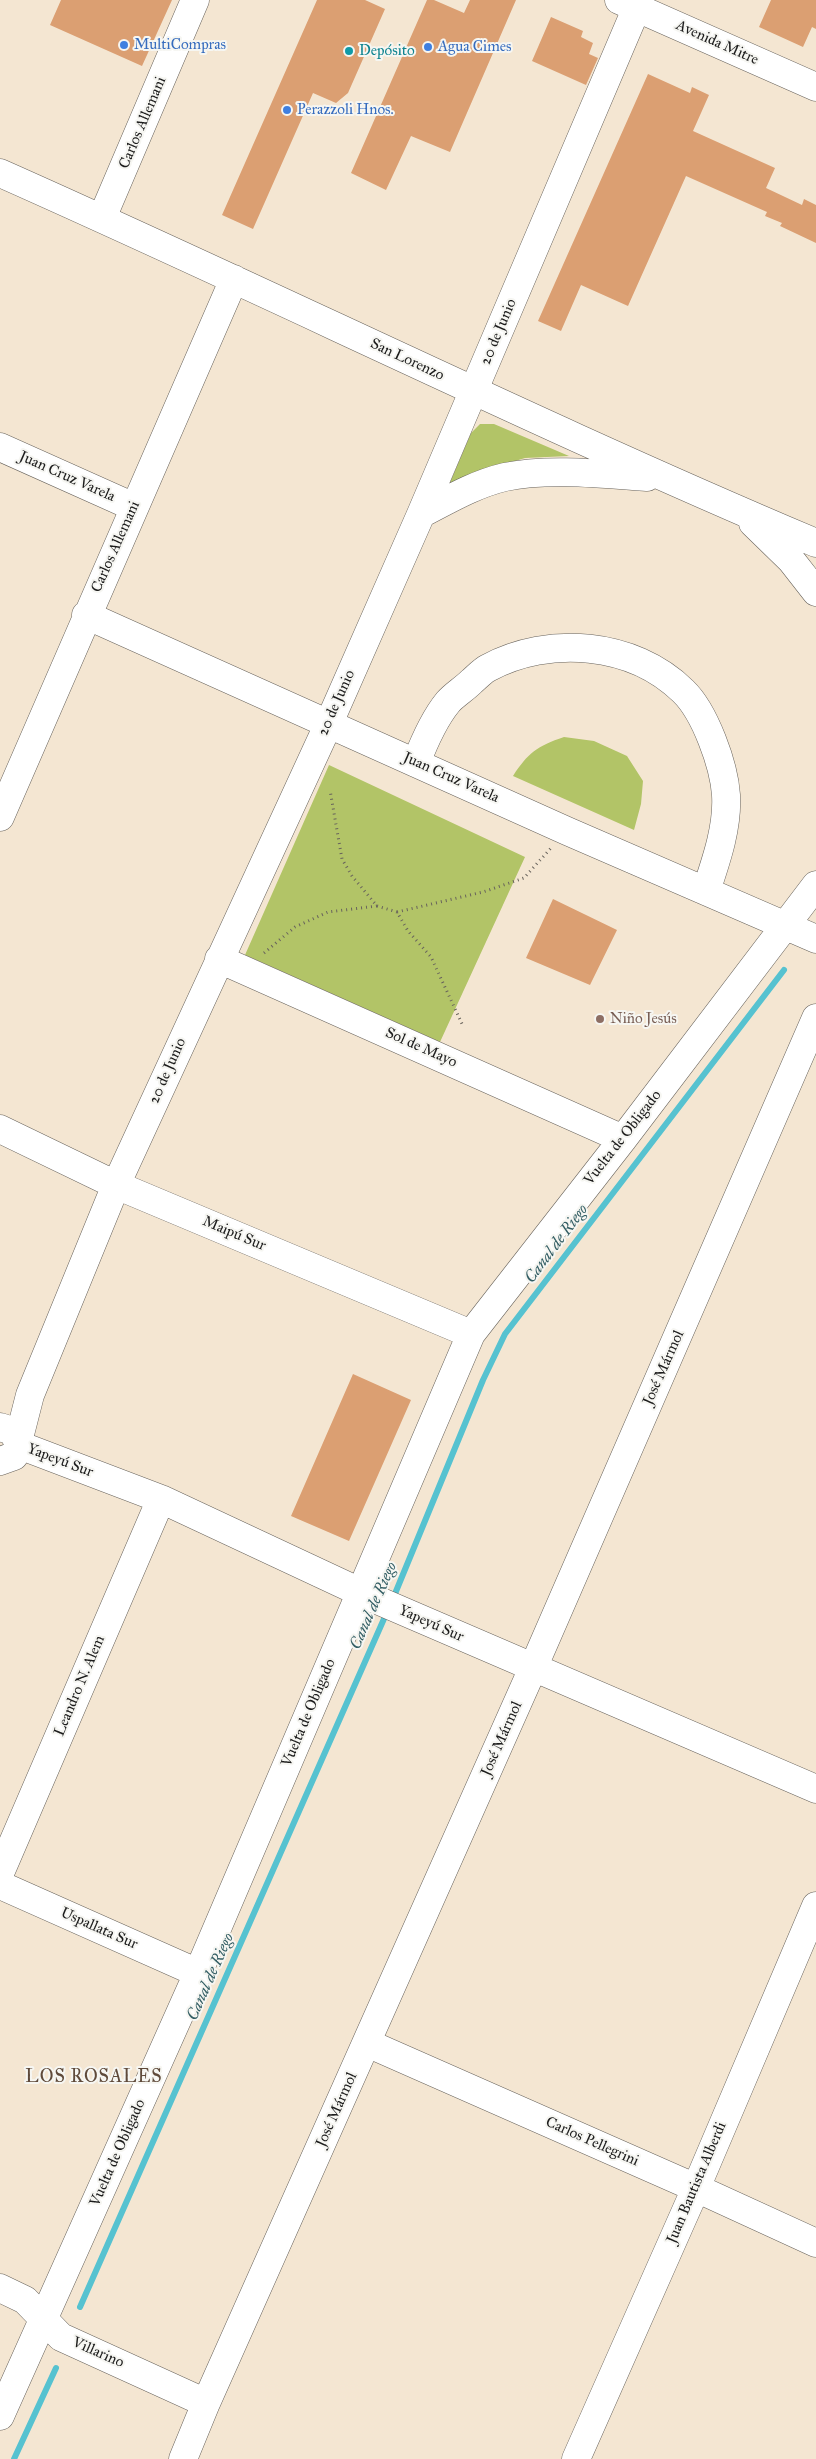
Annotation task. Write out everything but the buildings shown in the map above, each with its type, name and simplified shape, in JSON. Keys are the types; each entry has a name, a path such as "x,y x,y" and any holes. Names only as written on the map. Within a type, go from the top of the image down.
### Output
{"street":[{"name":"Carlos Allemani","path":"102,218 195,0"},
{"name":"Avenida Mitre","path":"632,3 816,86"},
{"name":"20 de Junio","path":"7,1440 30,1395 116,1185 329,723 421,514 632,3"},
{"name":"San Lorenzo","path":"0,173 102,218 473,391 741,512 816,543"},
{"name":"Carlos Allemani","path":"0,817 234,279"},
{"name":"Juan Cruz Varela","path":"0,447 134,507"},
{"path":"421,514 476,486 506,477 558,473 610,474 668,479"},
{"path":"741,512 791,560 816,592"},
{"name":"Juan Cruz Varela","path":"86,616 816,939"},
{"path":"416,762 424,740 448,702 487,668 532,650 576,648 616,654 658,671 684,692 704,724 719,755 726,795 724,824 716,863 706,891"},
{"name":"Vuelta de Obligado","path":"0,2416 369,1596 471,1334 623,1139 816,885"},
{"name":"Sol de Mayo","path":"219,959 623,1139"},
{"name":"José Mármol","path":"194,2456 206,2403 533,1668 816,1018"},
{"name":"Maipú Sur","path":"0,1128 116,1185 471,1334"},
{"name":"Yapeyú Sur","path":"7,1440 161,1499 402,1611 816,1789"},
{"name":"Leandro N. Alem","path":"0,1873 161,1499"},
{"name":"Uspallata Sur","path":"0,1884 198,1973"},
{"name":"Juan Bautista Alberdi","path":"576,2459 696,2188 816,1906"},
{"name":"Carlos Pellegrini","path":"367,2043 816,2243"},
{"name":"Villarino","path":"0,2288 26,2300 61,2336 206,2403"}],"path":[{"path":"330,790 342,859 352,876 377,906"},
{"path":"244,969 295,927 328,912 377,906 397,912 484,892 524,878 567,830"},
{"path":"397,912 408,931 431,957 463,1026"}],"green space":[{"path":"480,424 494,424 569,456 525,458 486,470 448,487 471,433"},
{"path":"564,737 594,741 627,756 643,781 641,804 634,830 513,776 534,751"},
{"path":"329,765 525,857 440,1042 245,955"}],"waterway":[{"name":"Canal de Riego","path":"392,1601 483,1380 505,1334 784,970"},
{"name":"Canal de Riego","path":"80,2307 387,1612"},
{"name":"Canal de Riego","path":"14,2459 56,2368"}],"place":[{"name":"MultiCompras","path":"124,45"},
{"name":"Agua Cimes","path":"428,47"},
{"name":"Depósito","path":"349,51"},
{"name":"Perazzoli Hnos.","path":"287,110"},
{"name":"Niño Jesús","path":"600,1019"}],"district":[{"name":"LOS ROSALES","path":"94,2078"}]}
